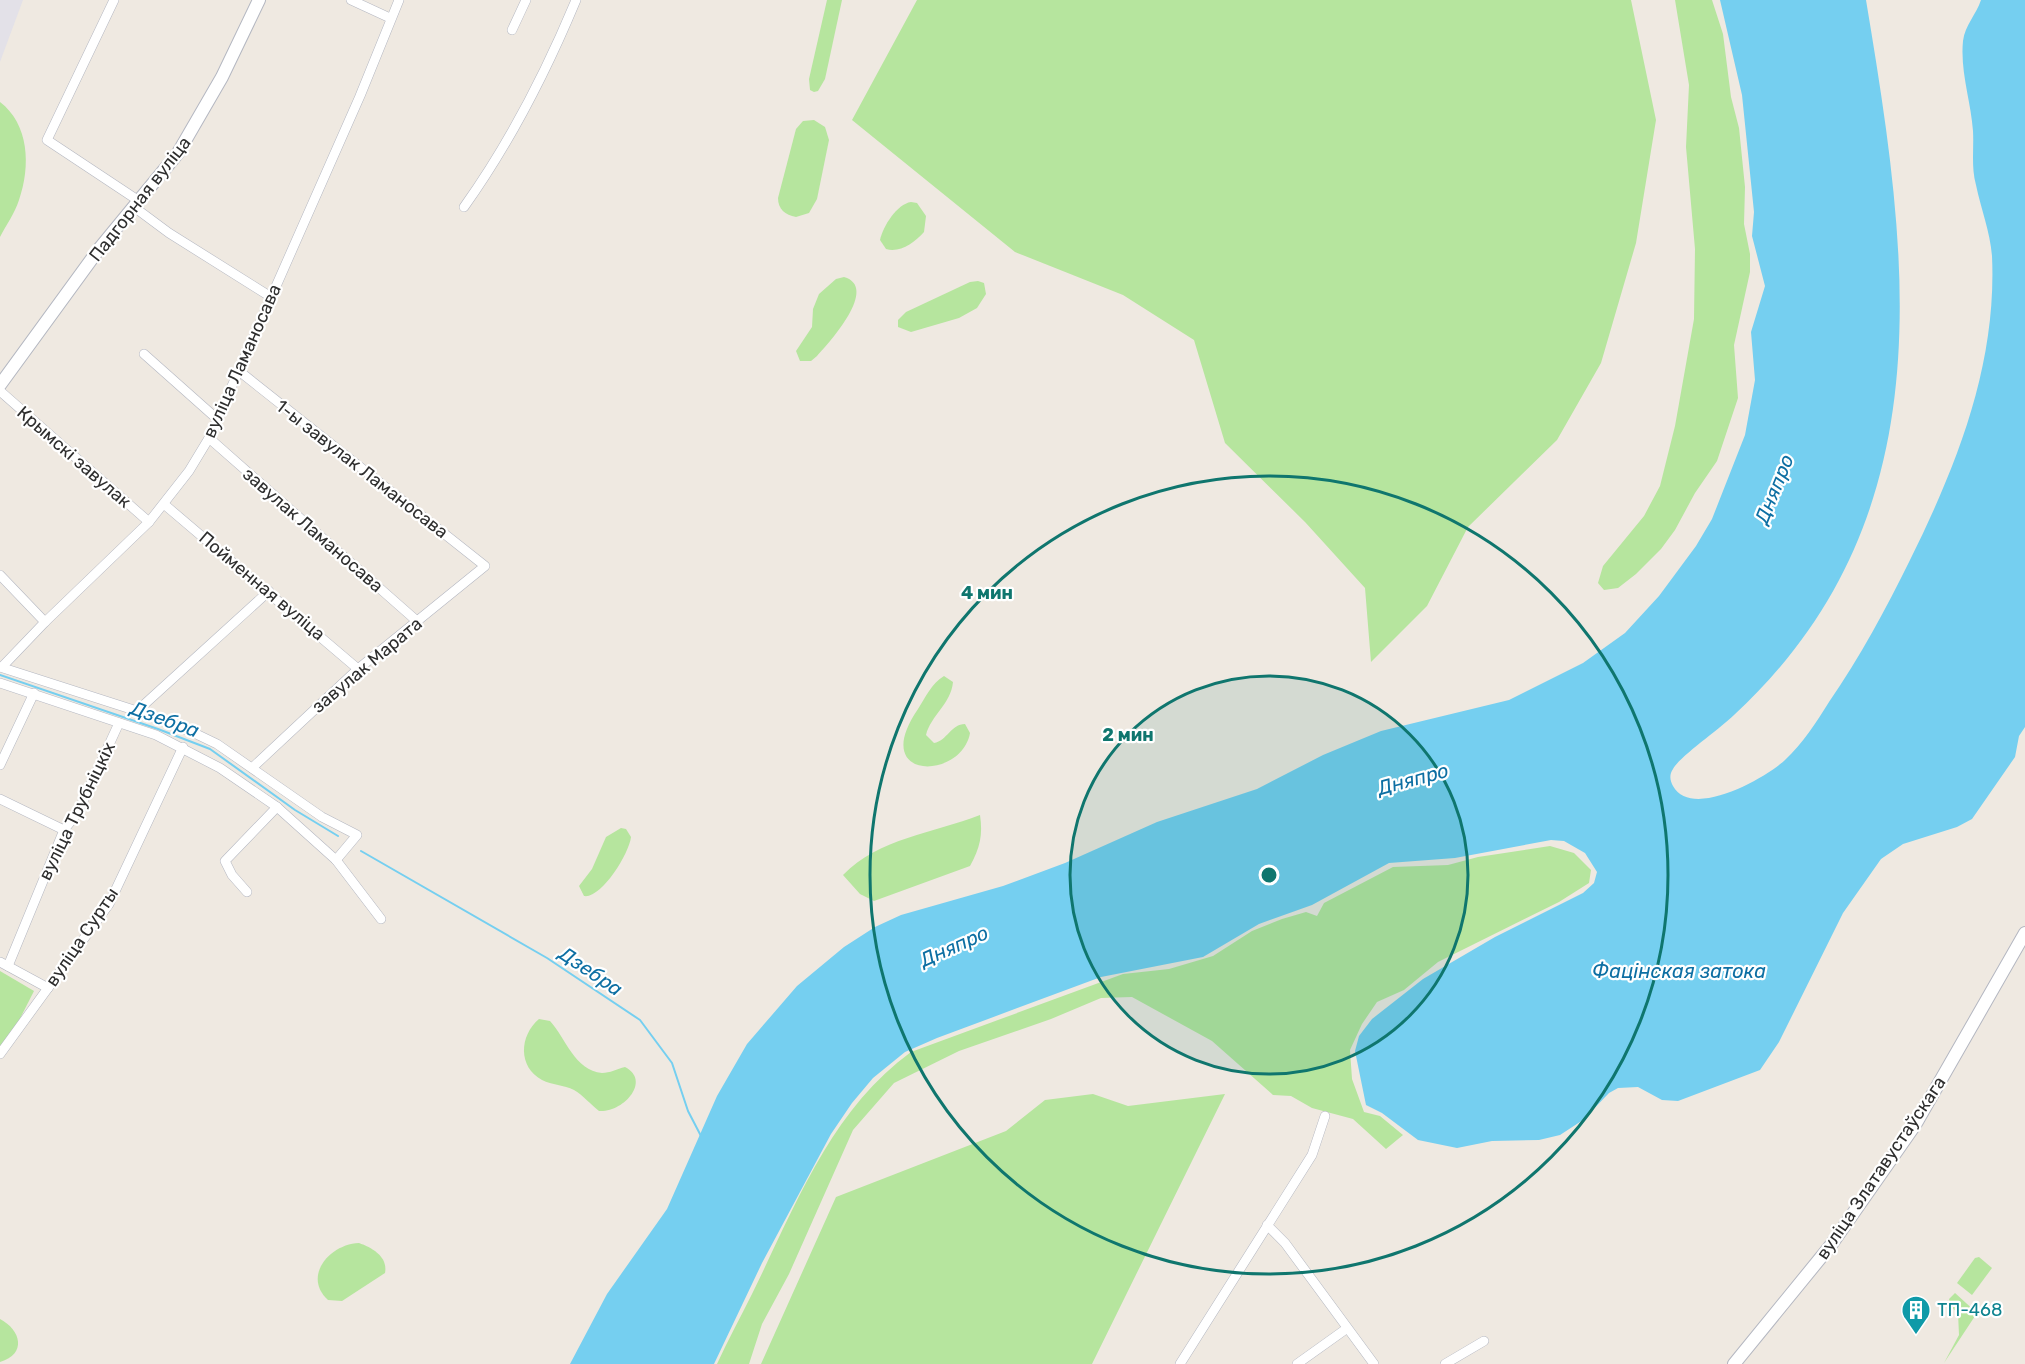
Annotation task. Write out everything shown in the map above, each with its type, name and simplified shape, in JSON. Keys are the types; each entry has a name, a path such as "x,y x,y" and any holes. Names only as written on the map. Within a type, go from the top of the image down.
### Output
{"street":[{"path":"114,0 47,140 137,204 169,233 271,297"},
{"name":"Падгорная вуліца","path":"0,384 99,249 137,204 198,122 259,0"},
{"path":"351,0 390,18"},
{"name":"вуліца Ламаносава","path":"1,667 165,505 209,438 360,96 399,0"},
{"path":"512,30 526,0"},
{"path":"464,207 483,181 545,69 576,0"},
{"path":"144,354 216,418"},
{"name":"1-ы завулак Ламаносава","path":"239,371 485,566"},
{"name":"Крымскі завулак","path":"0,391 149,522"},
{"name":"завулак Ламаносава","path":"209,438 418,622"},
{"name":"Пойменная вуліца","path":"165,505 269,591 358,669"},
{"name":"завулак Марата","path":"252,768 358,669 485,566"},
{"path":"0,575 45,622"},
{"path":"137,711 269,591"},
{"path":"1,667 137,711 217,744 322,817 357,835 336,861"},
{"path":"0,683 183,747 220,768 277,807 336,861 381,919"},
{"path":"0,765 34,693"},
{"name":"вуліца Трубніцкіх","path":"4,964 64,830 78,812 119,723"},
{"name":"вуліца Сурты","path":"0,1054 109,904 183,747"},
{"path":"0,799 64,830"},
{"path":"247,892 232,875 225,861 277,807"},
{"name":"вуліца Златавустаўскага","path":"1734,1364 1841,1231 1915,1125 2025,933"},
{"path":"4,964 48,988"},
{"path":"1180,1364 1312,1155 1325,1116"},
{"path":"1267,1225 1284,1243 1374,1364"},
{"path":"1297,1364 1346,1329"},
{"path":"1445,1364 1484,1341"}],"shaded area":[{"path":"0,0 23,0 0,62"}],"green space":[{"path":"827,0 842,0 825,79 818,91 814,92 810,90 809,79"},
{"path":"917,0 1631,0 1656,120 1636,243 1601,363 1557,440 1468,527 1427,606 1371,662 1365,588 1305,522 1225,443 1194,340 1123,295 1015,252 852,120"},
{"path":"1675,0 1712,0 1723,34 1731,97 1739,128 1745,187 1744,224 1750,254 1750,272 1734,345 1738,398 1717,461 1695,493 1675,530 1661,549 1636,574 1618,588 1604,590 1598,583 1603,566 1644,516 1660,486 1675,426 1694,319 1695,249 1686,147 1689,85"},
{"path":"0,102 17,122 25,146 26,160 19,200 0,237"},
{"path":"814,120 825,127 829,140 817,199 809,213 796,217 783,211 778,198 796,129 803,121"},
{"path":"911,202 917,203 926,216 924,232 906,246 896,250 886,249 880,240 884,228 896,211"},
{"path":"844,277 853,283 857,291 849,315 817,356 811,361 800,361 796,351 812,327 813,309 819,294 836,279"},
{"path":"970,282 984,283 986,294 977,308 959,318 911,332 898,327 898,320 906,312"},
{"path":"944,676 953,682 949,697 932,721 926,735 934,743 938,742 956,727 965,724 970,733 963,748 951,759 937,765 922,766 910,761 904,750 906,733 929,691"},
{"path":"980,815 980,841 970,866 874,901 860,894 843,875 857,863 890,845"},
{"path":"621,828 626,829 631,837 620,864 606,883 591,895 584,896 579,886 592,869 606,837"},
{"path":"1550,846 1574,853 1591,870 1589,883 1559,902 1438,962 1404,990 1377,1002 1362,1024 1350,1050 1352,1079 1364,1112 1380,1116 1403,1135 1386,1149 1353,1119 1312,1108 1291,1096 1273,1095 1212,1041 1132,997 1101,998 1051,1019 959,1051 894,1083 853,1130 789,1274 762,1324 749,1364 717,1364 817,1162 858,1102 911,1052 1123,974 1169,969 1213,956 1252,931 1282,919 1306,912 1317,916 1324,903 1393,867 1448,865 1478,857"},
{"path":"0,971 34,991 0,1058"},
{"path":"539,1019 550,1021 578,1060 593,1071 611,1072 625,1067 633,1073 636,1080 635,1088 625,1102 617,1107 599,1111 574,1090 546,1082 534,1074 525,1059 524,1051 528,1034"},
{"path":"1093,1094 1128,1106 1225,1094 1092,1364 761,1364 836,1197 1006,1131 1045,1100"},
{"path":"359,1243 374,1250 382,1258 385,1273 342,1301 328,1300 321,1291 318,1281 323,1263 338,1249"},
{"path":"1979,1257 1992,1268 1972,1295 1957,1283 1975,1258"},
{"path":"1955,1293 1977,1313 1944,1363 1959,1335 1958,1313 1951,1307 1949,1299"},
{"path":"0,1319 13,1329 18,1342 14,1353 0,1362"}],"water":[{"path":"1720,0 1866,0 1894,193 1900,287 1896,380 1881,470 1851,556 1803,638 1734,715 1683,757 1673,769 1670,777 1673,786 1682,795 1696,799 1712,797 1746,785 1776,768 1803,740 1840,685 1892,597 1943,488 1958,451 1981,375 1992,296 1992,256 1974,172 1973,131 1964,75 1963,41 1981,0 2025,0 2025,727 2019,736 2015,757 1972,819 1957,827 1903,844 1881,859 1843,913 1779,1042 1760,1070 1678,1101 1662,1100 1638,1087 1618,1088 1609,1093 1583,1120 1560,1135 1539,1140 1492,1141 1457,1148 1418,1140 1382,1113 1366,1105 1355,1051 1359,1036 1372,1019 1423,979 1495,937 1583,893 1594,883 1597,872 1585,853 1564,841 1551,840 1455,858 1389,863 1312,905 1259,924 1203,957 1101,977 937,1038 905,1052 873,1078 852,1103 831,1134 762,1263 714,1364 570,1364 607,1294 667,1209 717,1096 747,1044 797,986 844,947 875,927 901,915 1003,886 1065,863 1157,822 1257,789 1323,755 1381,731 1509,700 1583,663 1625,633 1659,596 1696,546 1712,519 1745,435 1755,380 1751,332 1765,286 1752,236 1754,212 1742,95"}],"waterway":[{"name":"Дзебра","path":"0,675 210,749 295,810 338,836"},
{"name":"Дзебра","path":"361,851 547,958 640,1020 672,1063 688,1111 701,1136"}],"place":[{"name":"ТП-468","path":"1916,1336"}],"water label":[{"name":"Дняпро","path":"1774,489"},
{"name":"Дняпро","path":"1413,779"},
{"name":"Дняпро","path":"954,946"},
{"name":"Фацінская затока","path":"1679,971"}]}
